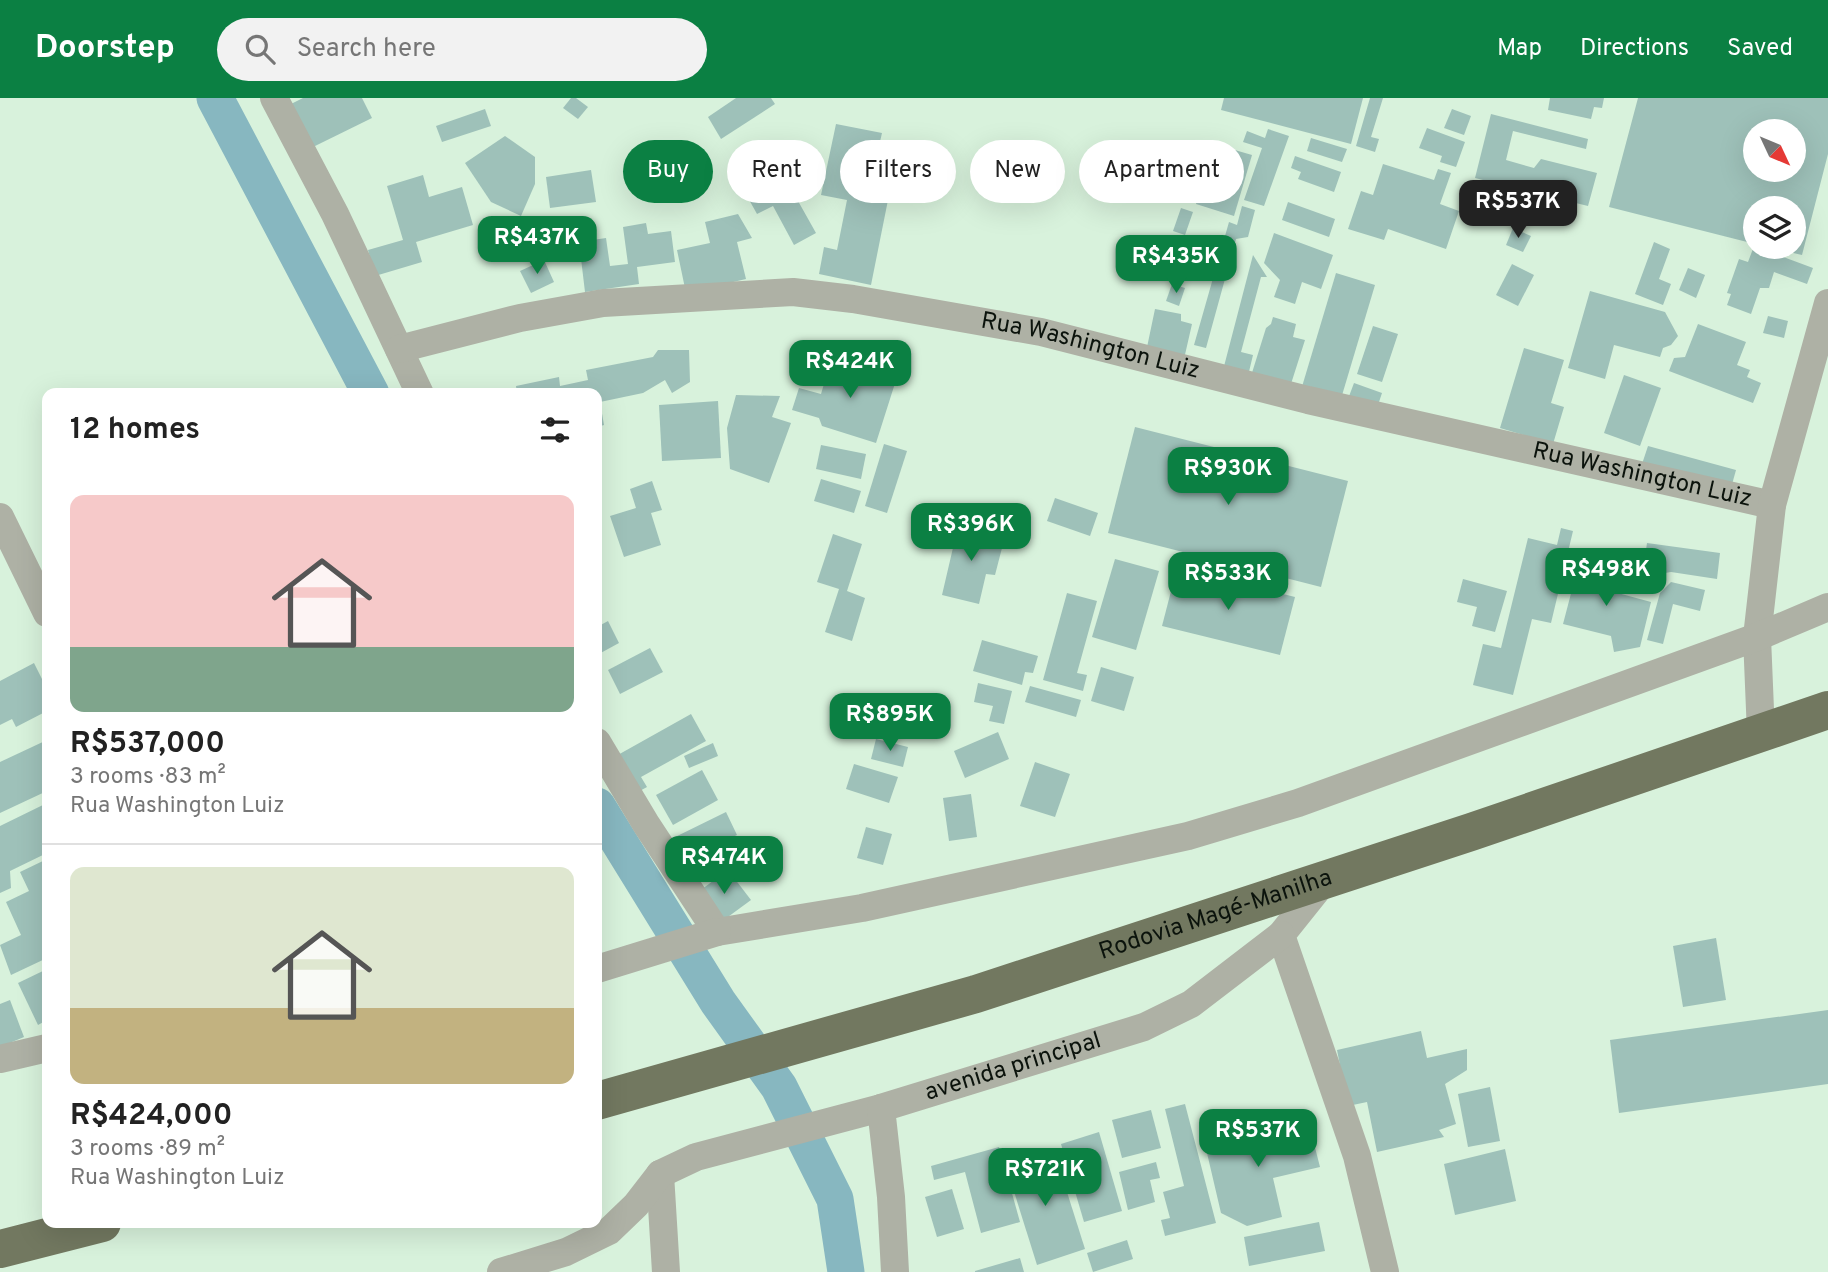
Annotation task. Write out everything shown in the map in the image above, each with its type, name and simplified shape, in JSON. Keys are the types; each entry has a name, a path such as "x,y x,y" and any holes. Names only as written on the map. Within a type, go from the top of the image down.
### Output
{"highway":[{"name":"Rodovia Magé-Manilha","path":"602,1100 976,994 1325,880 1828,710"},
{"path":"0,1249 82,1228"}],"street":[{"path":"274,98 335,214 417,388"},
{"name":"Rua Washington Luiz","path":"399,349 520,318 603,303 793,292 953,314 1041,332 1308,400 1772,505"},
{"path":"1760,734 1757,637 1772,505 1828,303"},
{"path":"0,517 42,602"},
{"path":"602,967 704,935 862,908 1188,836 1298,803 1757,637 1828,607"},
{"path":"602,750 646,824 704,935"},
{"name":"avenida principal","path":"660,1174 696,1157 881,1108 1143,1027 1191,1004 1281,935 1325,880"},
{"path":"1281,935 1357,1156 1385,1272"},
{"path":"0,1059 42,1049"},
{"path":"881,1108 891,1197 895,1272"},
{"path":"500,1272 566,1252 609,1231 636,1205 660,1174"},
{"path":"660,1174 666,1272"}],"building":[{"path":"303,98 362,98 372,118 313,147 291,104"},
{"path":"571,98 576,98 588,107 578,119 563,108"},
{"path":"736,98 771,98 775,104 721,139 708,117"},
{"path":"1224,98 1363,98 1351,144 1221,110"},
{"path":"1370,98 1383,98 1371,137 1379,139 1375,152 1356,146"},
{"path":"1550,98 1604,98 1602,108 1594,107 1591,119 1548,110"},
{"path":"1638,98 1828,98 1828,154 1806,239 1806,196 1743,196 1743,241 1609,207"},
{"path":"485,109 491,126 442,142 436,126"},
{"path":"1452,109 1471,116 1464,135 1444,128"},
{"path":"1491,114 1588,139 1586,149 1513,131 1506,160 1534,168 1541,159 1597,173 1588,206 1475,178"},
{"path":"836,124 882,133 880,140 840,140 840,199 826,196 826,171"},
{"path":"1427,128 1465,142 1456,167 1440,162 1442,156 1419,148"},
{"path":"1268,129 1289,136 1264,206 1244,200 1262,148 1244,140 1247,131 1265,138"},
{"path":"505,136 535,157 535,184 521,216 491,202 465,163"},
{"path":"1311,138 1347,149 1342,162 1307,151"},
{"path":"1244,153 1252,155 1244,182"},
{"path":"1295,156 1341,172 1334,192 1298,179 1301,172 1291,168"},
{"path":"1383,164 1434,180 1438,169 1451,173 1440,204 1459,211 1446,249 1388,229 1384,240 1348,229 1361,191 1373,195"},
{"path":"591,170 596,202 550,208 546,177"},
{"path":"423,175 429,197 462,187 473,225 416,242 422,262 375,276 368,250 403,240 387,186"},
{"path":"1288,202 1335,219 1329,237 1282,220"},
{"path":"751,203 799,203 816,233 794,245 773,206 757,214"},
{"path":"846,203 887,203 871,285 819,274 824,247 837,250"},
{"path":"1196,203 1238,203 1234,216"},
{"path":"1242,206 1255,210 1248,237 1236,239 1206,348 1194,345 1229,222 1237,225"},
{"path":"1181,208 1193,212 1185,235 1173,231"},
{"path":"738,214 752,238 737,242 746,279 686,293 677,250 710,243 705,222"},
{"path":"646,223 648,234 671,231 675,262 637,267 639,284 585,292 579,242 606,238 610,266 628,264 623,227"},
{"path":"1513,228 1531,236 1523,252 1506,245"},
{"path":"1274,233 1333,255 1321,289 1302,282 1295,304 1274,297 1280,280 1264,263"},
{"path":"1654,242 1670,249 1659,279 1671,284 1663,305 1635,294"},
{"path":"1253,255 1267,277 1261,277 1241,352 1253,355 1247,380 1222,374"},
{"path":"1739,259 1748,262 1749,259 1789,259 1813,268 1807,284 1774,272 1769,288 1760,288 1751,314 1727,305 1731,294 1727,293"},
{"path":"544,260 554,282 531,293 520,271"},
{"path":"1512,264 1534,275 1518,306 1496,295"},
{"path":"1688,268 1705,275 1696,298 1679,290"},
{"path":"1336,273 1375,285 1340,402 1301,390"},
{"path":"1172,284 1185,288 1179,306 1166,301"},
{"path":"1590,291 1665,312 1678,336 1671,345 1663,348 1660,357 1614,345 1605,379 1568,368"},
{"path":"1155,309 1181,314 1181,321 1192,324 1184,359 1146,352"},
{"path":"1768,316 1788,321 1784,338 1763,333"},
{"path":"1273,317 1296,324 1293,337 1305,340 1290,387 1251,376 1266,328"},
{"path":"1698,324 1746,342 1737,365 1750,370 1747,377 1761,383 1753,403 1669,371 1674,358 1685,357"},
{"path":"1373,326 1398,334 1382,382 1357,374"},
{"path":"1524,348 1564,360 1551,403 1564,407 1553,444 1500,428"},
{"path":"658,350 689,350 690,382 672,393 665,380 643,393 602,402 602,388 516,388 559,377 560,386 588,380 586,370 653,357"},
{"path":"832,357 897,377 876,443 822,426 819,418 792,410 799,388 821,394"},
{"path":"1624,375 1661,388 1640,446 1604,433"},
{"path":"1354,383 1382,393 1377,408 1348,399"},
{"path":"736,395 780,396 772,417 791,423 769,483 730,469 727,428"},
{"path":"718,401 721,458 662,461 659,405"},
{"path":"1135,427 1348,481 1321,587 1108,533"},
{"path":"884,444 907,451 887,513 865,506"},
{"path":"821,445 866,454 861,479 816,469"},
{"path":"1648,446 1736,470 1731,488 1642,464"},
{"path":"821,479 861,491 854,513 814,501"},
{"path":"652,481 662,510 651,513 661,545 624,557 610,516 636,508 630,489"},
{"path":"1055,498 1098,513 1090,536 1047,521"},
{"path":"959,522 992,530 988,544 1002,548 995,575 986,574 979,604 942,595"},
{"path":"1561,528 1573,531 1551,623 1532,619 1513,695 1473,685 1483,644 1501,648 1528,538 1557,545"},
{"path":"833,534 862,544 847,591 865,598 852,641 825,632 839,589 817,582"},
{"path":"1647,543 1720,553 1717,579 1671,572 1659,574 1658,587 1641,585"},
{"path":"1115,559 1159,571 1136,650 1092,637"},
{"path":"1579,563 1619,573 1614,592 1651,602 1640,647 1614,652 1611,636 1563,624"},
{"path":"1177,568 1295,597 1280,655 1162,626"},
{"path":"1463,579 1507,591 1495,632 1472,626 1477,607 1457,602"},
{"path":"1671,582 1705,590 1700,611 1673,604 1663,644 1647,640 1660,593"},
{"path":"1067,593 1097,601 1077,673 1087,675 1083,691 1043,680"},
{"path":"608,621 619,643 602,652 602,624"},
{"path":"982,640 1038,656 1033,673 1025,672 1022,685 973,671"},
{"path":"650,648 663,672 620,694 608,670"},
{"path":"34,663 42,679 42,714 16,727 12,719 0,725 0,681"},
{"path":"1101,667 1134,677 1124,711 1091,701"},
{"path":"978,683 1012,691 1004,724 989,721 993,706 974,702"},
{"path":"1030,686 1081,700 1076,717 1025,702"},
{"path":"691,714 706,741 641,777 647,787 636,793 616,756"},
{"path":"998,732 1009,759 965,778 954,751"},
{"path":"876,739 908,747 903,767 871,759"},
{"path":"42,742 42,793 0,813 0,762"},
{"path":"713,743 718,756 689,768 684,756"},
{"path":"1035,762 1070,774 1055,817 1020,806"},
{"path":"854,764 898,777 889,803 846,789"},
{"path":"702,770 718,800 673,825 656,795"},
{"path":"971,794 977,837 949,841 943,798"},
{"path":"42,805 42,855 10,871 11,888 0,893 0,826"},
{"path":"726,812 737,835 700,853 693,839 673,848 669,840"},
{"path":"866,827 892,834 883,865 857,858"},
{"path":"42,861 42,960 11,975 0,945 21,935 6,902 29,891 20,872"},
{"path":"728,870 751,900 721,922 698,892"},
{"path":"1716,938 1726,1000 1683,1007 1673,946"},
{"path":"42,971 42,1023 38,1025 18,983"},
{"path":"10,1000 24,1037 0,1047 0,1004"},
{"path":"1828,1010 1828,1084 1619,1113 1610,1040"},
{"path":"1421,1031 1427,1058 1467,1049 1467,1070 1445,1084 1456,1124 1439,1130 1444,1137 1377,1152 1367,1102 1348,1106 1337,1050"},
{"path":"1490,1087 1500,1141 1468,1147 1458,1094"},
{"path":"1185,1104 1216,1223 1165,1236 1161,1220 1170,1218 1163,1192 1184,1186 1165,1109"},
{"path":"1151,1110 1161,1148 1122,1158 1112,1120"},
{"path":"1308,1120 1320,1167 1273,1178 1282,1217 1247,1226 1221,1213 1203,1136 1233,1138"},
{"path":"1099,1132 1122,1211 1084,1222 1061,1144"},
{"path":"999,1147 1020,1222 981,1233 965,1172 934,1180 931,1166"},
{"path":"1505,1149 1516,1201 1455,1215 1444,1164"},
{"path":"1054,1151 1085,1249 1037,1265 1006,1166"},
{"path":"1156,1162 1160,1178 1150,1180 1155,1202 1128,1210 1119,1172"},
{"path":"952,1189 964,1229 937,1237 925,1197"},
{"path":"1319,1222 1325,1251 1249,1266 1244,1237"},
{"path":"1127,1240 1133,1259 1093,1272 1087,1253"},
{"path":"1020,1258 1024,1272 975,1272 975,1271"}],"waterway":[{"path":"215,98 368,388"},
{"path":"602,814 718,1002 779,1087 835,1199 846,1272"}]}
